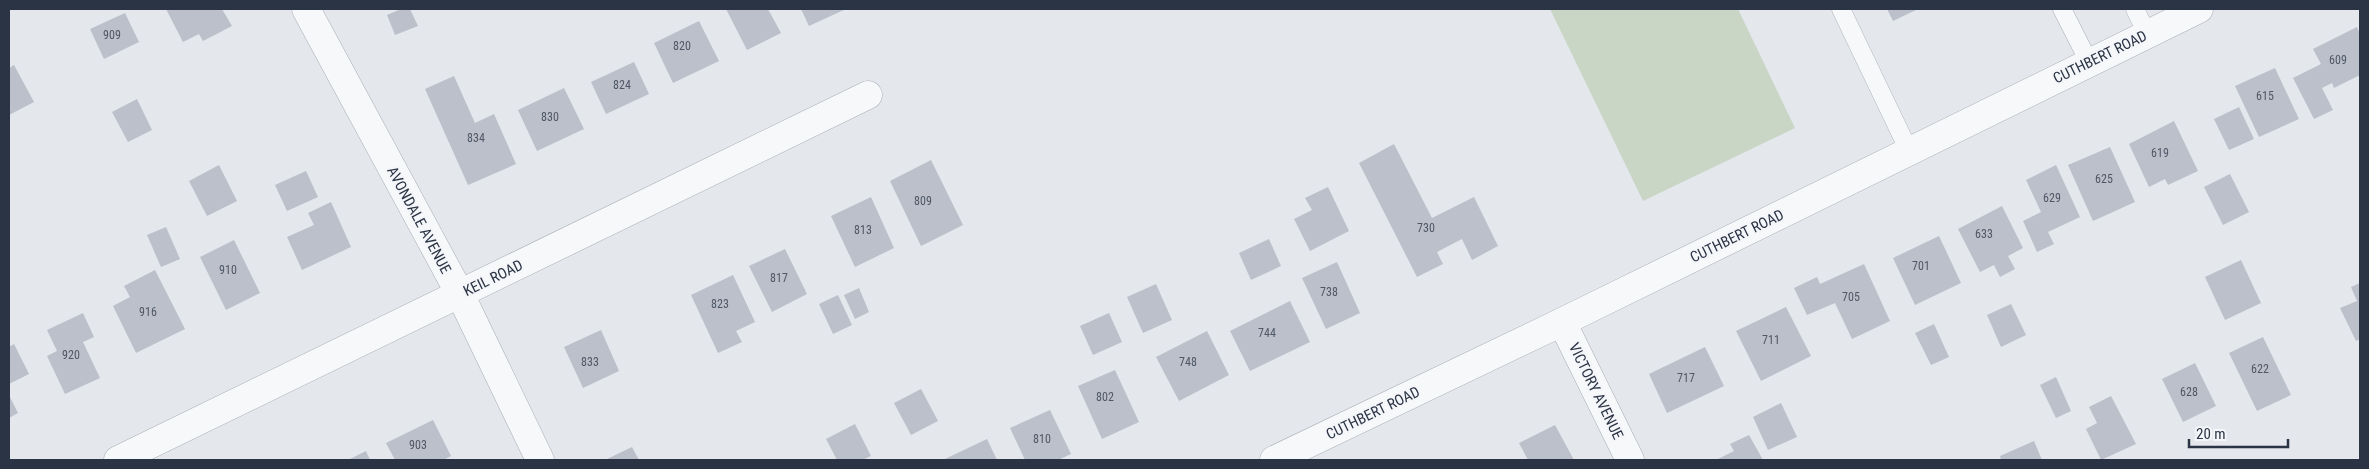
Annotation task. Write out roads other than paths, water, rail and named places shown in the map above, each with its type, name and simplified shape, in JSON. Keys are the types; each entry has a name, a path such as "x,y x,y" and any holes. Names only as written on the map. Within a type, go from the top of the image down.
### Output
{"street":[{"name":"AVONDALE AVENUE","path":"306,9 460,294 540,460"},
{"name":"CUTHBERT ROAD","path":"1274,460 1562,322 2199,9"},
{"name":"KEIL ROAD","path":"118,460 868,95"},
{"name":"VICTORY AVENUE","path":"1562,322 1630,460"}],"lane":[{"path":"1841,9 1909,151"},
{"path":"2062,9 2089,62"},
{"path":"2135,9 2148,34"}]}
